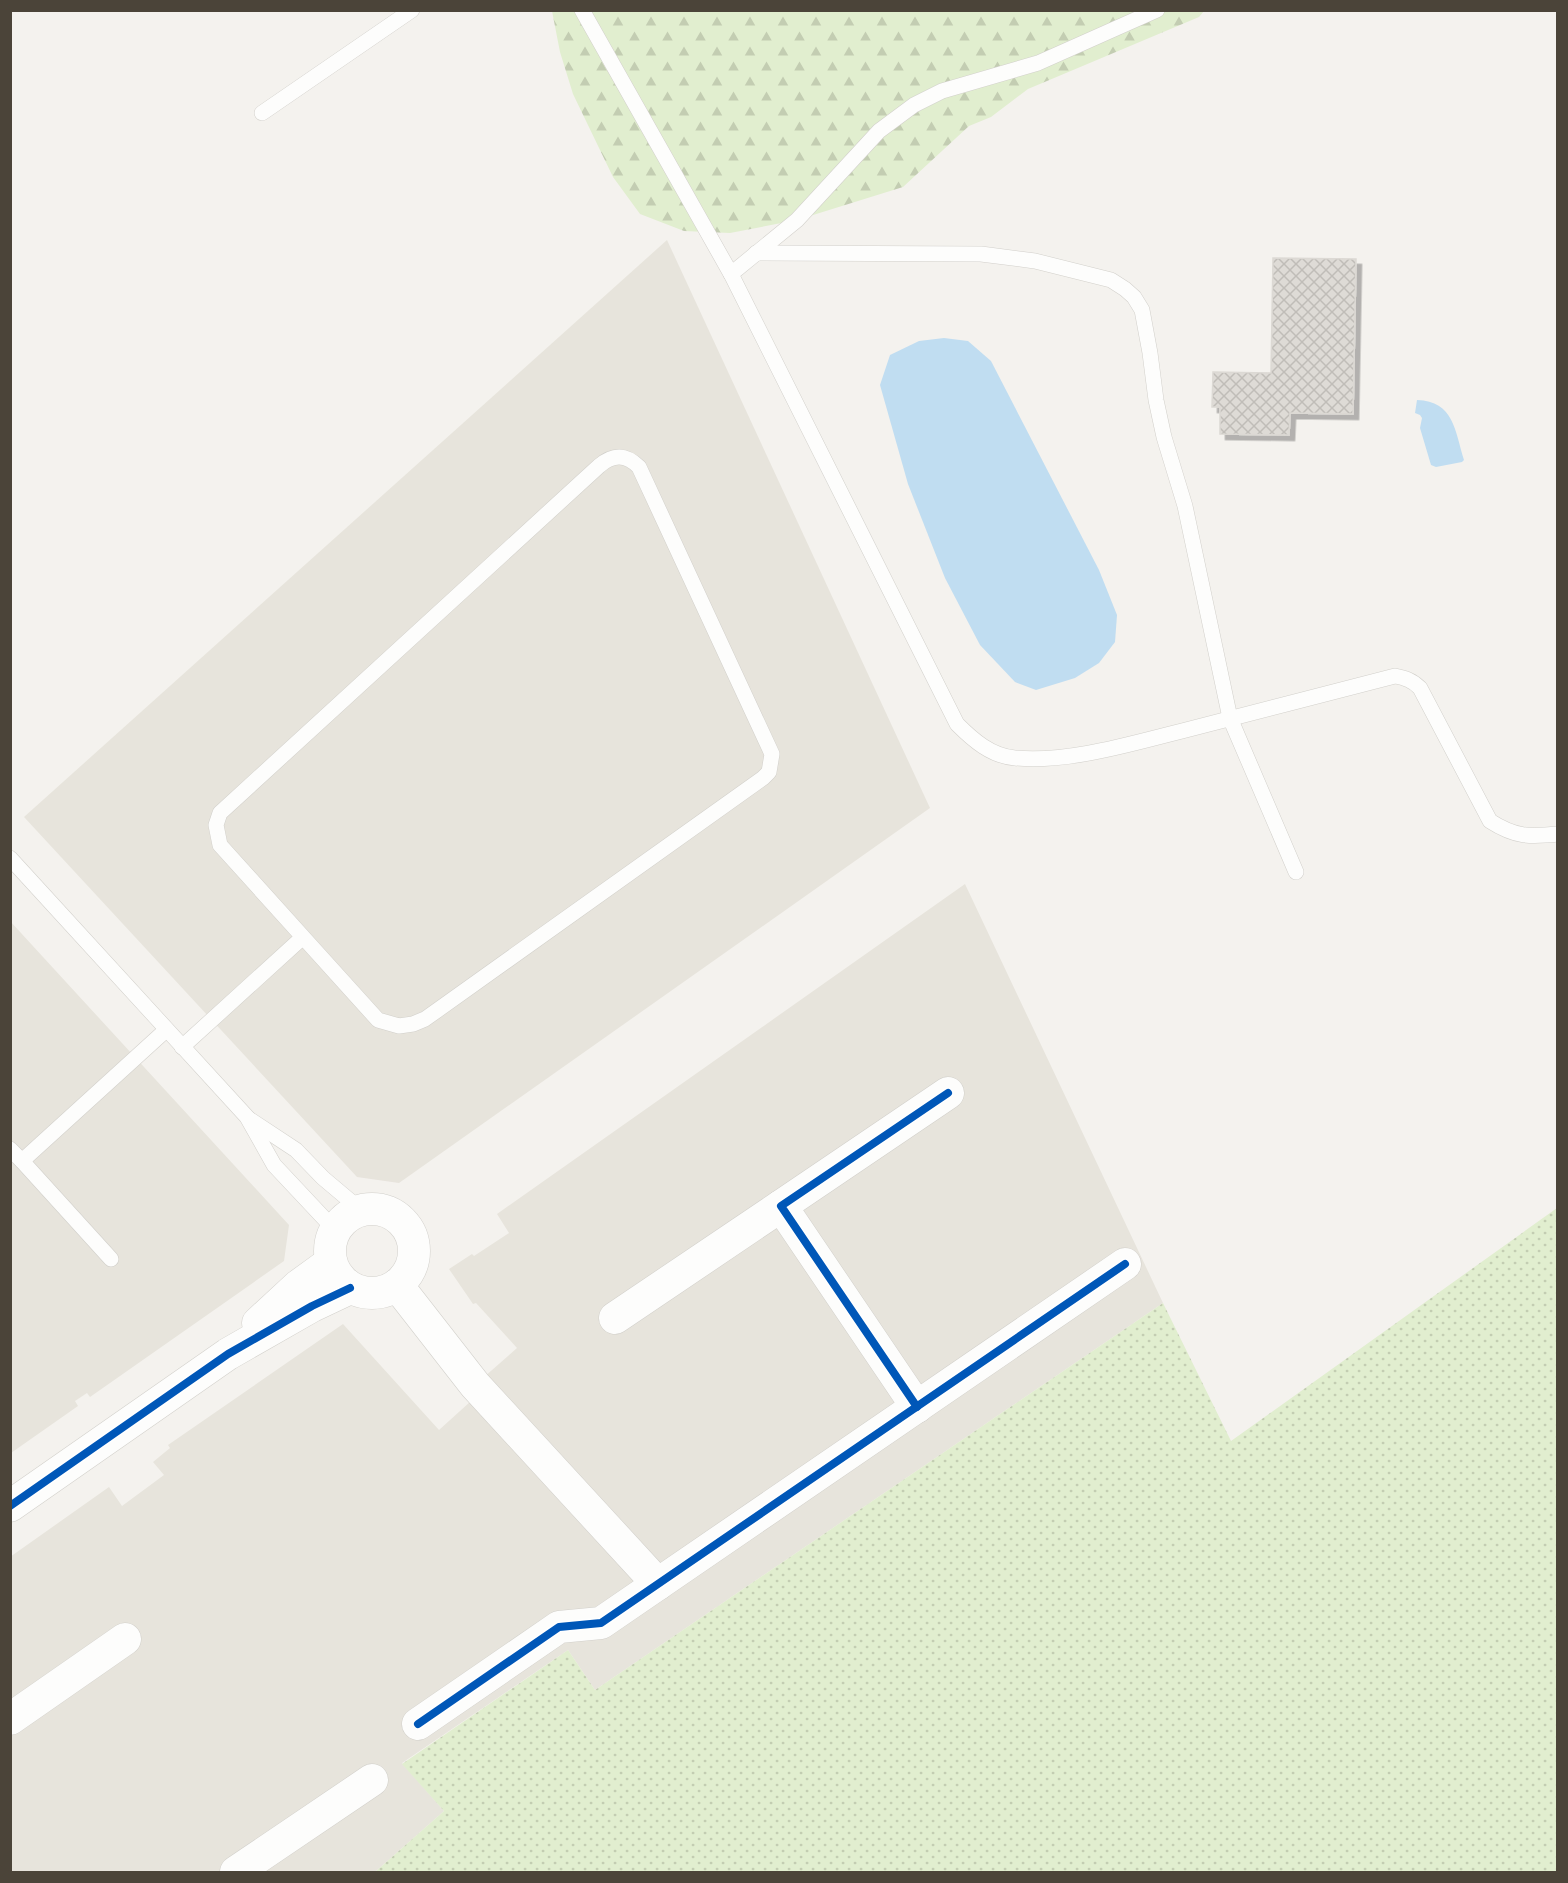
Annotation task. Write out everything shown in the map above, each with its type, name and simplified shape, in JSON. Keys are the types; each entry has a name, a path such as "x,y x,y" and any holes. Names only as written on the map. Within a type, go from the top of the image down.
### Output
{"street":[{"path":"615,1318 948,1093"},
{"path":"782,1206 917,1407"},
{"path":"377,1209 393,1215 405,1225 412,1240 413,1256 408,1272 398,1285 383,1292 366,1293 351,1288 338,1277 331,1262 330,1246 335,1230 346,1218 360,1210 377,1209"},
{"path":"228,1354 272,1308 331,1262"},
{"path":"418,1724 560,1627 601,1623 1125,1264"},
{"path":"398,1285 476,1385 658,1584"},
{"path":"10,1506 228,1354 312,1306 351,1288"},
{"path":"10,1719 124,1639"},
{"path":"236,1872 372,1780"}],"lane":[{"path":"262,113 412,10"},
{"path":"582,10 731,274 957,724 974,740 992,752 1014,758 1051,758 1105,750 1395,676 1414,682 1420,688 1490,821 1503,829 1532,837 1557,834"},
{"path":"731,274 797,220 879,130 914,105 942,91 1038,63 1157,10"},
{"path":"756,253 981,254 1035,261 1111,280 1125,288 1134,297 1142,310 1156,400 1164,437 1185,506 1230,718 1296,872"},
{"path":"616,456 633,460 639,467 772,754 769,772 435,1012 413,1024 399,1026 378,1020 303,937 220,845 216,825 220,813 607,459 616,456"},
{"path":"10,858 247,1118 274,1165 335,1230"},
{"path":"182,1047 303,937"},
{"path":"22,1161 166,1030"},
{"path":"247,1118 296,1150 323,1178 360,1210"},
{"path":"10,1149 111,1259"}],"shaded area":[{"path":"667,240 930,808 399,1183 357,1177 24,817"},
{"path":"965,884 1163,1303 595,1690 568,1650 402,1763 444,1811 375,1872 11,1872 10,1557 109,1487 122,1506 164,1475 153,1462 170,1448 168,1445 343,1324 439,1430 481,1392 475,1385 517,1348 476,1303 473,1304 449,1269 509,1233 497,1214"},
{"path":"10,921 289,1225 284,1261 90,1397 87,1393 75,1401 78,1406 11,1453"}],"green space":[{"path":"552,11 1204,11 1199,17 1028,89 991,117 969,126 903,187 797,220 730,233 684,231 640,214 613,177 573,94 560,52"},
{"path":"1557,1208 1557,1872 375,1872 444,1811 402,1764 568,1650 595,1690 1163,1303 1231,1441"}],"water":[{"path":"944,338 968,341 991,361 1099,570 1117,615 1115,642 1099,663 1075,678 1036,690 1015,682 980,645 945,578 908,484 880,385 890,355 919,341"},
{"path":"1417,400 1439,406 1446,412 1455,429 1464,460 1462,462 1436,467 1431,465 1420,428 1422,418 1415,413"}],"building":[{"path":"1273,258 1356,259 1353,414 1290,413 1289,435 1220,434 1220,407 1212,407 1213,372 1271,373"}],"cycle path":[{"path":"917,1407 781,1206 948,1093"},
{"path":"418,1724 559,1627 601,1623 1125,1264"},
{"path":"10,1506 228,1354 312,1306 350,1288"}]}
